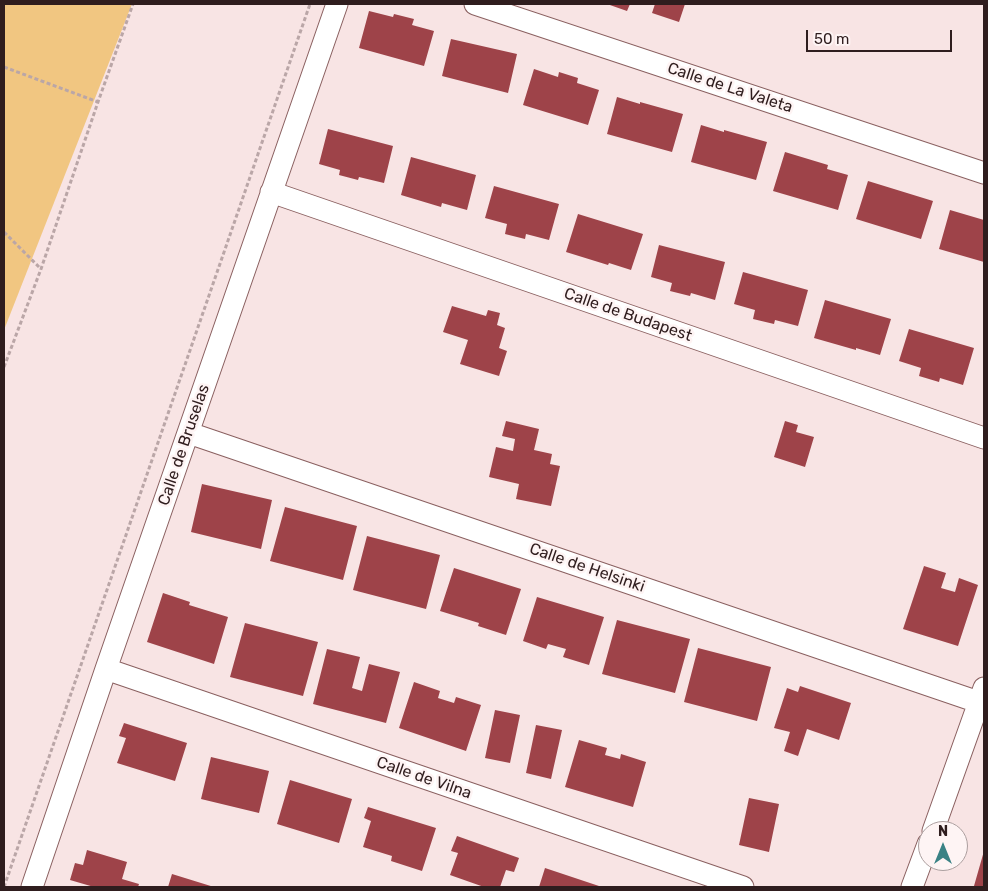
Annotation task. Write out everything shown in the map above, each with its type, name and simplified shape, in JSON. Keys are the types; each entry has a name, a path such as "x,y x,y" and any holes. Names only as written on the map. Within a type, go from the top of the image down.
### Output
{"street":[{"name":"Calle de Bruselas","path":"32,887 337,4"},
{"name":"Calle de La Valeta","path":"475,4 984,173"},
{"name":"Calle de Budapest","path":"272,192 984,438"},
{"name":"Calle de Helsinki","path":"189,433 983,698"},
{"name":"Calle de Vilna","path":"106,669 743,887"},
{"path":"937,821 983,698"},
{"path":"912,887 918,871"}],"path":[{"path":"4,367 41,269 133,4"},
{"path":"4,887 310,4"},
{"path":"4,67 98,102"},
{"path":"4,232 41,269"}],"shaded area":[{"path":"4,4 132,4 4,330"}],"building":[{"path":"607,4 630,4 627,11"},
{"path":"655,4 685,4 679,22 652,13"},
{"path":"369,11 393,17 394,14 414,19 412,25 434,31 424,66 359,48"},
{"path":"451,39 517,54 508,93 442,76"},
{"path":"534,69 558,77 559,72 578,78 577,83 599,90 588,125 523,105"},
{"path":"617,97 683,114 672,152 607,134"},
{"path":"701,125 767,142 756,180 691,162"},
{"path":"328,129 393,146 384,183 359,177 358,180 339,175 340,170 319,164"},
{"path":"785,152 828,165 827,169 848,175 838,210 773,191"},
{"path":"411,157 476,175 467,210 442,203 441,207 401,195"},
{"path":"868,181 933,201 921,239 856,219"},
{"path":"494,186 559,204 549,240 526,234 525,239 505,234 507,224 485,218"},
{"path":"950,210 984,220 984,262 939,249"},
{"path":"578,214 643,234 631,270 566,252"},
{"path":"659,245 725,262 715,300 691,293 690,296 670,291 672,283 651,277"},
{"path":"743,272 808,290 798,326 775,320 774,324 753,319 755,310 734,304"},
{"path":"825,300 891,319 880,355 814,338"},
{"path":"452,306 486,316 488,310 500,313 497,325 505,328 499,348 507,351 499,376 460,364 468,340 443,332"},
{"path":"909,329 974,348 963,385 940,378 939,382 919,376 921,368 899,361"},
{"path":"506,421 539,429 534,450 552,454 550,464 560,466 551,506 516,499 519,484 489,477 496,447 513,451 515,439 502,436"},
{"path":"785,421 798,425 796,432 814,437 805,467 774,457"},
{"path":"202,484 272,500 261,549 191,532"},
{"path":"285,507 357,526 343,580 270,561"},
{"path":"367,536 440,555 426,609 353,590"},
{"path":"924,566 946,573 941,588 955,592 959,578 978,585 958,646 903,629"},
{"path":"454,568 521,589 506,635 478,626 479,623 440,611"},
{"path":"163,593 190,602 189,605 228,617 214,664 147,642"},
{"path":"537,597 604,617 589,665 563,657 566,649 548,644 546,649 523,641"},
{"path":"617,620 690,639 675,693 602,674"},
{"path":"245,623 318,642 303,696 230,677"},
{"path":"698,648 771,667 757,721 684,702"},
{"path":"327,649 360,657 352,688 362,691 369,664 400,672 386,723 313,704"},
{"path":"414,682 440,691 438,698 454,703 456,697 481,705 466,751 399,728"},
{"path":"800,686 851,703 839,740 807,729 798,756 784,751 790,732 774,728 787,688 798,692"},
{"path":"495,710 520,715 510,763 485,758"},
{"path":"124,723 187,743 175,781 117,763 126,738 119,736"},
{"path":"536,725 562,730 551,779 526,773"},
{"path":"579,740 607,748 605,755 620,759 621,754 646,762 633,807 565,787"},
{"path":"211,757 269,771 259,813 201,799"},
{"path":"290,780 352,799 339,843 277,824"},
{"path":"749,798 779,804 769,852 739,845"},
{"path":"368,807 436,828 422,871 391,861 392,856 363,847 371,821 364,818"},
{"path":"457,836 519,858 514,872 506,870 500,887 484,887 450,875 458,853 451,851"},
{"path":"87,850 127,862 122,879 139,884 138,887 94,887 70,880 75,863 83,865"},
{"path":"984,851 984,887 974,886"},
{"path":"545,868 602,887 539,887"},
{"path":"172,874 214,887 168,887"}]}
